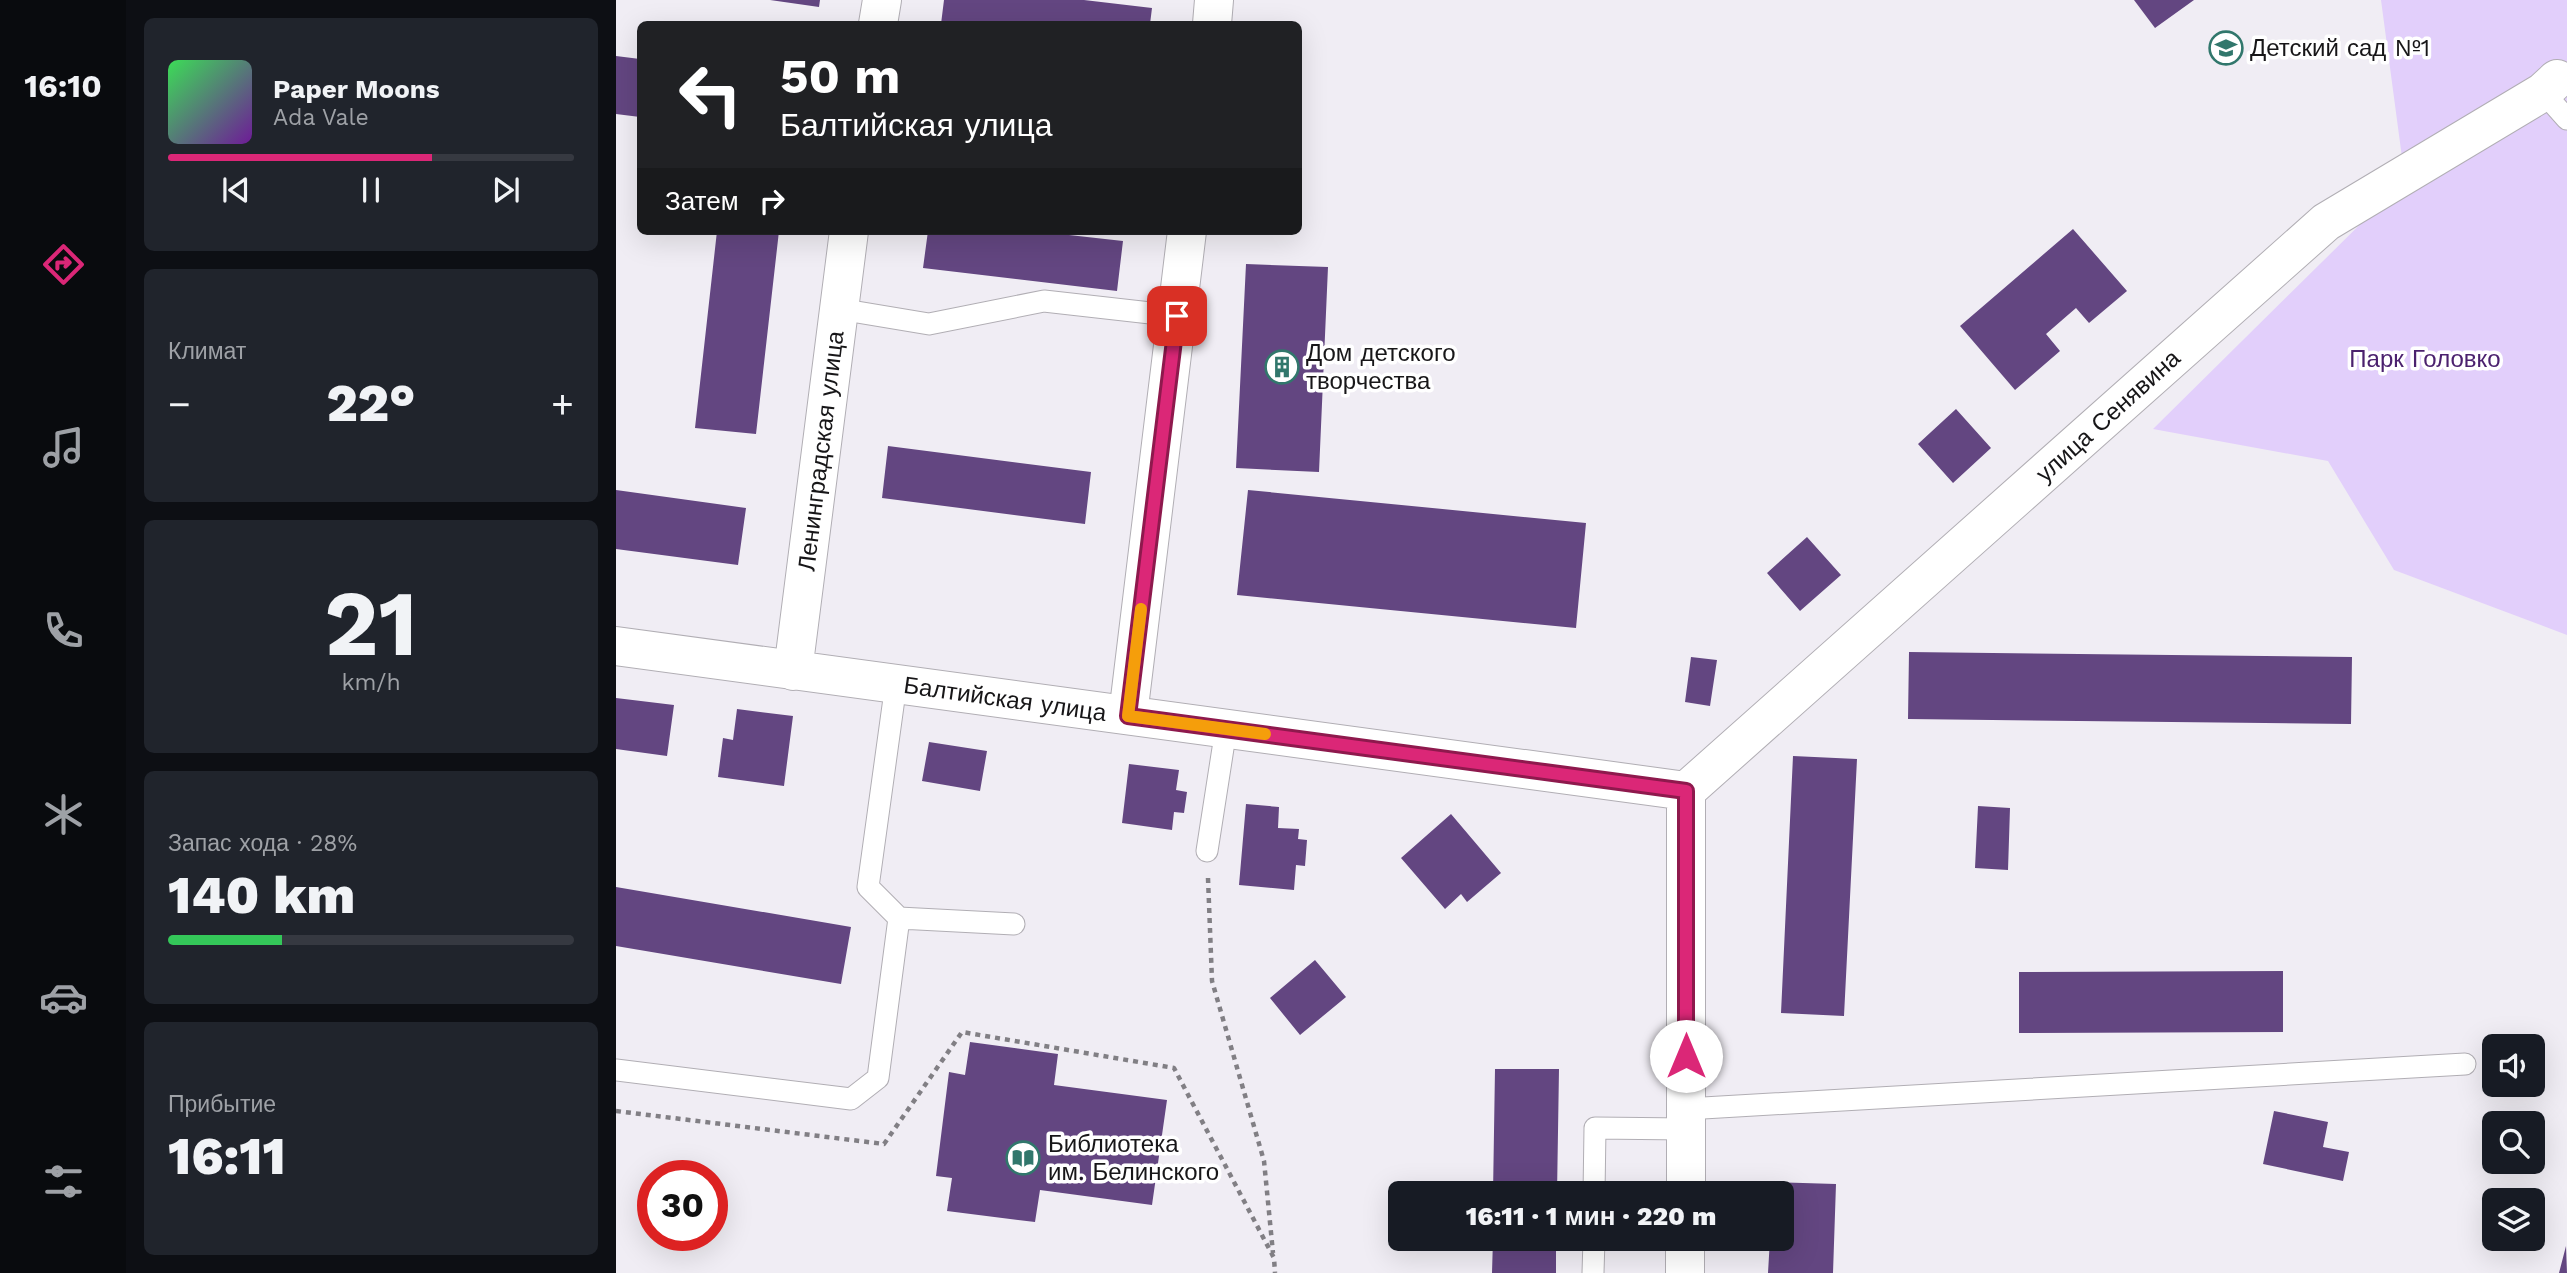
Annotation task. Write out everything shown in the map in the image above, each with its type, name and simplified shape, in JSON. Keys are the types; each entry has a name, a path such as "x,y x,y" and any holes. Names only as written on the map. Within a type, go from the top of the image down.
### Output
{"street":[{"path":"878,21 882,0"},
{"path":"1212,21 1214,0"},
{"name":"улица Сенявина","path":"1686,791 2326,222 2556,97"},
{"name":"Ленинградская улица","path":"793,671 848,235"},
{"path":"1128,716 1187,235"},
{"name":"Балтийская улица","path":"616,646 1686,791"},
{"path":"1686,791 1686,1181"},
{"path":"1685,1251 1685,1273"}],"lane":[{"path":"839,309 929,324 1044,301 1177,316"},
{"path":"896,684 868,887 899,918 1014,923"},
{"path":"1208,851 1226,729"},
{"path":"616,1070 851,1099 877,1078 899,918"},
{"path":"1594,1181 1595,1128 1686,1119 2465,1064"},
{"path":"1593,1273 1594,1251"}],"path":[{"path":"1208,851 1212,981 1264,1161 1275,1273"},
{"path":"616,1111 884,1144 962,1032 1174,1068 1274,1258"}],"green space":[{"name":"Парк Головко","path":"2381,0 2567,0 2567,635 2394,570 2328,461 2153,429 2405,180"}],"building":[{"path":"770,0 820,0 819,7"},
{"path":"944,0 1084,0 1152,8 1150,21 941,21"},
{"path":"2134,0 2194,0 2155,28"},
{"path":"616,56 637,59 637,117 616,114"},
{"path":"2073,229 2127,291 2089,323 2076,308 2046,334 2060,351 2015,390 1960,326"},
{"path":"717,235 779,235 756,434 695,428"},
{"path":"927,235 1069,235 1123,241 1117,291 923,268"},
{"name":"Дом детского творчества","path":"1246,264 1328,267 1319,472 1236,468"},
{"path":"1956,409 1991,448 1953,483 1918,444"},
{"path":"888,446 1091,472 1085,524 882,498"},
{"path":"616,490 746,508 738,565 616,549"},
{"path":"1248,490 1586,523 1576,628 1237,595"},
{"path":"1807,537 1841,575 1800,611 1767,573"},
{"path":"1909,652 2352,657 2351,724 1908,719"},
{"path":"1691,657 1717,660 1710,706 1685,702"},
{"path":"616,698 674,705 667,756 616,749"},
{"path":"737,709 793,716 784,786 718,777 723,738 733,740"},
{"path":"929,742 987,751 980,791 922,781"},
{"path":"1793,756 1857,759 1844,1016 1781,1013"},
{"path":"1129,764 1179,770 1176,790 1187,792 1184,813 1174,812 1172,830 1122,823"},
{"path":"1246,804 1279,807 1278,828 1299,829 1298,839 1307,840 1305,866 1296,865 1294,890 1239,885"},
{"path":"1978,806 2010,808 2008,870 1975,868"},
{"path":"1451,814 1501,873 1467,902 1461,894 1445,909 1401,858"},
{"path":"616,887 851,927 841,984 616,946"},
{"path":"1315,960 1346,997 1300,1035 1270,998"},
{"path":"2283,971 2283,1032 2019,1033 2019,972"},
{"path":"970,1042 1058,1054 1054,1085 1167,1100 1152,1205 1040,1190 1035,1222 947,1211 952,1178 936,1176 949,1072 965,1075"},
{"path":"1495,1069 1559,1069 1557,1181 1493,1181"},
{"path":"2274,1111 2328,1122 2323,1147 2349,1152 2343,1181 2263,1164"},
{"path":"1794,1183 1836,1184 1833,1273 1768,1273 1769,1251 1794,1251"},
{"path":"2566,1246 2567,1273 2559,1273"},
{"path":"1493,1251 1556,1251 1556,1273 1492,1273"}],"slow traffic":[{"path":"1141,609 1128,716 1265,734"}],"place":[{"name":"Детский сад №1","path":"2226,48"},
{"name":"Дом детского творчества","path":"1282,367"},
{"name":"Библиотека им. Белинского","path":"1023,1158"}],"route":[{"path":"1177,316 1128,716 1686,791 1686,1056"}]}
